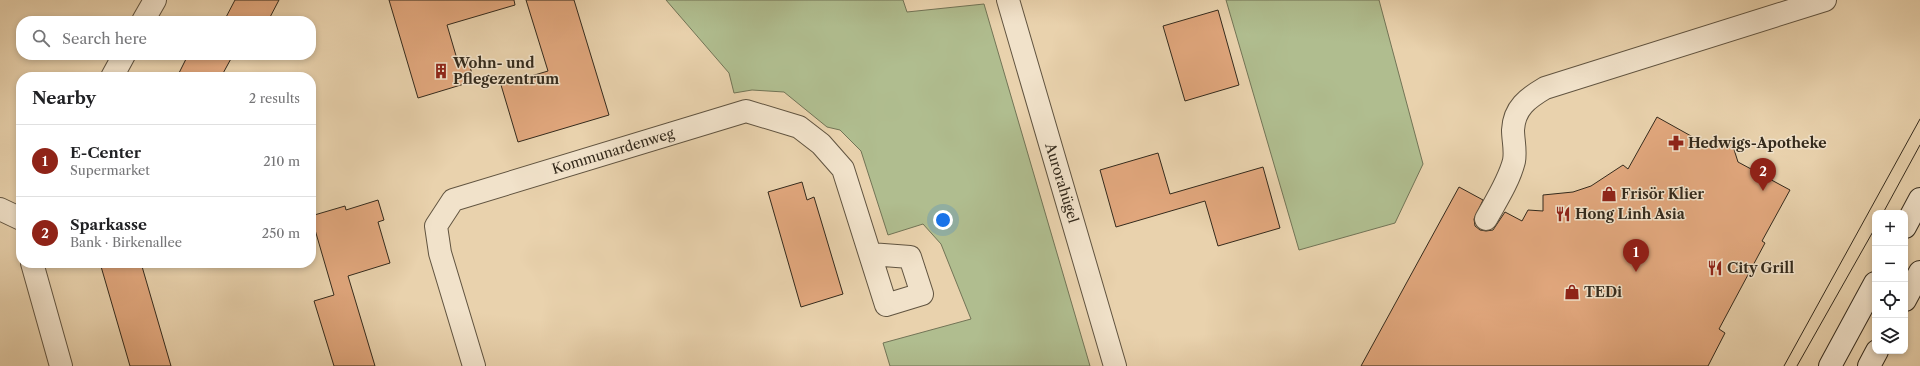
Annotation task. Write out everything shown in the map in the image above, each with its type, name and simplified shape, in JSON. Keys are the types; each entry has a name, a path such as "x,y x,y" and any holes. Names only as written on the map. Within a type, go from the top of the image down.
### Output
{"street":[{"path":"146,16 155,0"},
{"name":"Aurorahügel","path":"1008,0 1115,366"},
{"path":"1486,219 1504,186 1514,161 1515,147 1513,130 1516,115 1522,104 1529,97 1545,88 1826,0"},
{"path":"115,72 121,60"},
{"name":"Kommunardenweg","path":"474,366 440,253 436,226 453,200 746,111 799,127 821,144 843,169 870,254"},
{"path":"1908,221 1920,199"},
{"path":"0,209 16,217"},
{"path":"33,268 61,366"},
{"path":"1908,294 1920,272"},
{"path":"1830,366 1872,288"},
{"path":"1869,366 1875,354"}],"green space":[{"path":"666,0 903,0 907,12 984,4 1090,366 890,366 883,343 971,319 941,244 923,224 888,235 861,151 840,130 827,127 784,92 752,90 734,93 729,73"},
{"path":"1226,0 1379,0 1423,164 1395,223 1299,250"}],"building":[{"path":"235,0 279,0 271,16 227,16"},
{"path":"389,0 514,0 515,5 447,25 457,59 467,56 474,81 418,98"},
{"path":"526,0 574,0 609,115 518,142 501,85 548,71"},
{"path":"1218,10 1239,85 1185,101 1163,26"},
{"path":"186,60 230,60 224,72 180,72"},
{"path":"1657,117 1709,146 1731,140 1738,162 1790,190 1762,241 1765,243 1719,329 1725,333 1708,366 1361,366 1459,187 1483,200 1474,219 1475,226 1480,230 1493,230 1505,212 1522,221 1528,210 1543,211 1543,195 1573,192 1591,186 1623,165 1628,169"},
{"path":"1158,153 1170,194 1263,167 1280,228 1218,246 1205,201 1116,227 1100,170"},
{"path":"802,182 807,200 814,197 843,294 801,307 768,192"},
{"path":"378,200 384,220 378,222 390,263 348,276 375,366 334,366 314,301 334,295 316,233 316,215 345,206 346,210"},
{"path":"101,268 142,268 171,366 130,366"}],"tram line":[{"path":"1784,366 1920,119"},
{"path":"1885,210 1920,145"},
{"path":"1797,366 1872,233"}],"place":[{"name":"Wohn- und Pflegezentrum","path":"441,71"},
{"name":"Hedwigs-Apotheke","path":"1676,143"},
{"name":"Sparkasse","path":"1763,191"},
{"name":"Frisör Klier","path":"1609,194"},
{"name":"Hong Linh Asia","path":"1563,214"},
{"name":"City Grill","path":"1715,268"},
{"name":"E-Center","path":"1636,272"},
{"name":"TEDi","path":"1572,292"}]}
